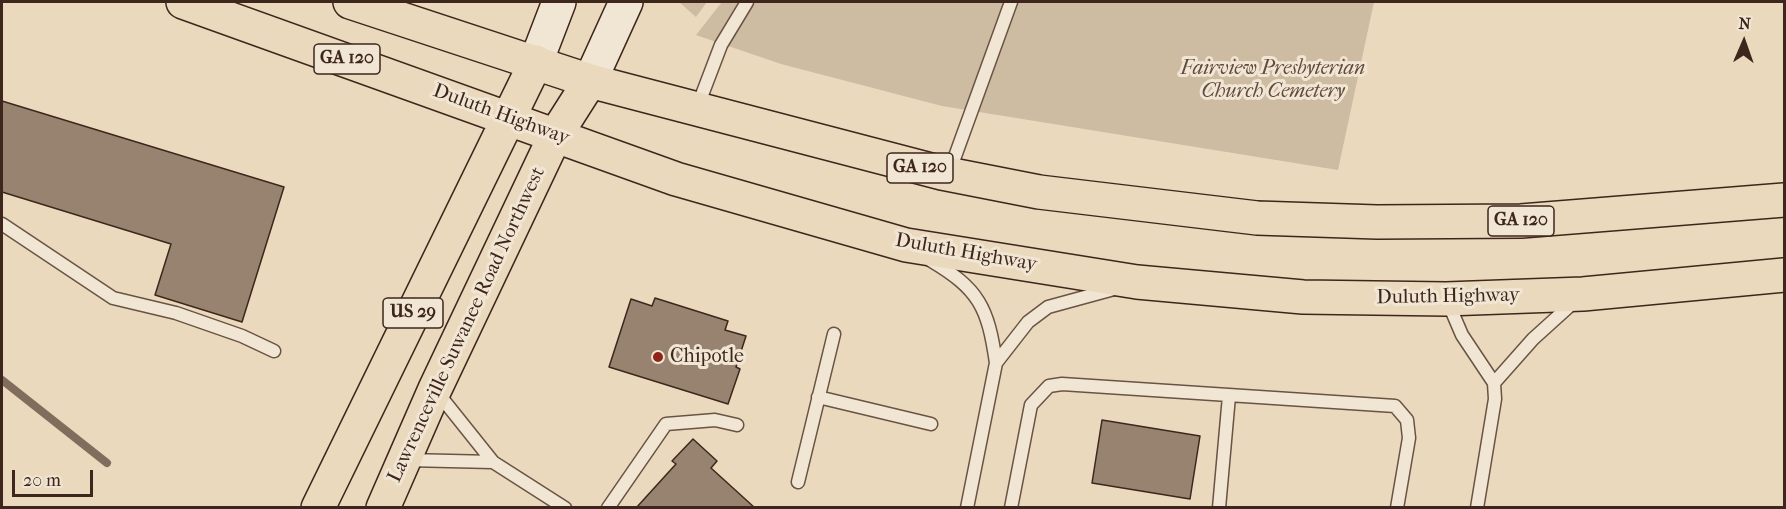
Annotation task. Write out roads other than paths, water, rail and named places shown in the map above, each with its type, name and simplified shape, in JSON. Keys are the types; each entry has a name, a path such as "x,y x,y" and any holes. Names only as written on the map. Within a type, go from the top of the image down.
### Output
{"main road":[{"name":"Duluth Highway","path":"183,2 445,94 509,120 676,179 906,245 1137,282 1303,297 1446,299 1583,294 1778,280"},
{"name":"GA 120","path":"350,2 590,81 949,175 1039,192 1257,218 1377,222 1521,221 1785,200"},
{"path":"536,62 559,2"},
{"path":"590,81 626,2"},
{"name":"US 29","path":"318,507 536,62"},
{"name":"Lawrenceville Suwanee Road Northwest","path":"383,507 435,389 555,136 590,81"}],"lane":[{"path":"697,109 721,45 747,2"},
{"path":"949,175 1011,2"},
{"path":"2,224 113,298 176,314 242,336 274,351"},
{"path":"906,245 955,275 977,298 988,316 996,363 967,507"},
{"path":"996,363 1028,322 1048,307 1137,282"},
{"path":"1494,383 1533,339 1583,294"},
{"path":"1446,299 1462,335 1494,383 1495,399 1477,507"},
{"path":"798,482 834,334"},
{"path":"1011,507 1031,405 1049,386 1062,384 1395,406 1407,420 1409,438 1397,507"},
{"path":"435,389 493,462 565,507"},
{"path":"1219,507 1229,396"},
{"path":"818,397 931,424"},
{"path":"608,507 666,424 716,420 737,425"},
{"path":"404,460 493,462"}],"waterway":[{"path":"2,380 107,463"}],"place":[{"name":"Chipotle","path":"658,357"}],"park label":[{"name":"Fairview Presbyterian Church Cemetery","path":"1273,80"}]}
